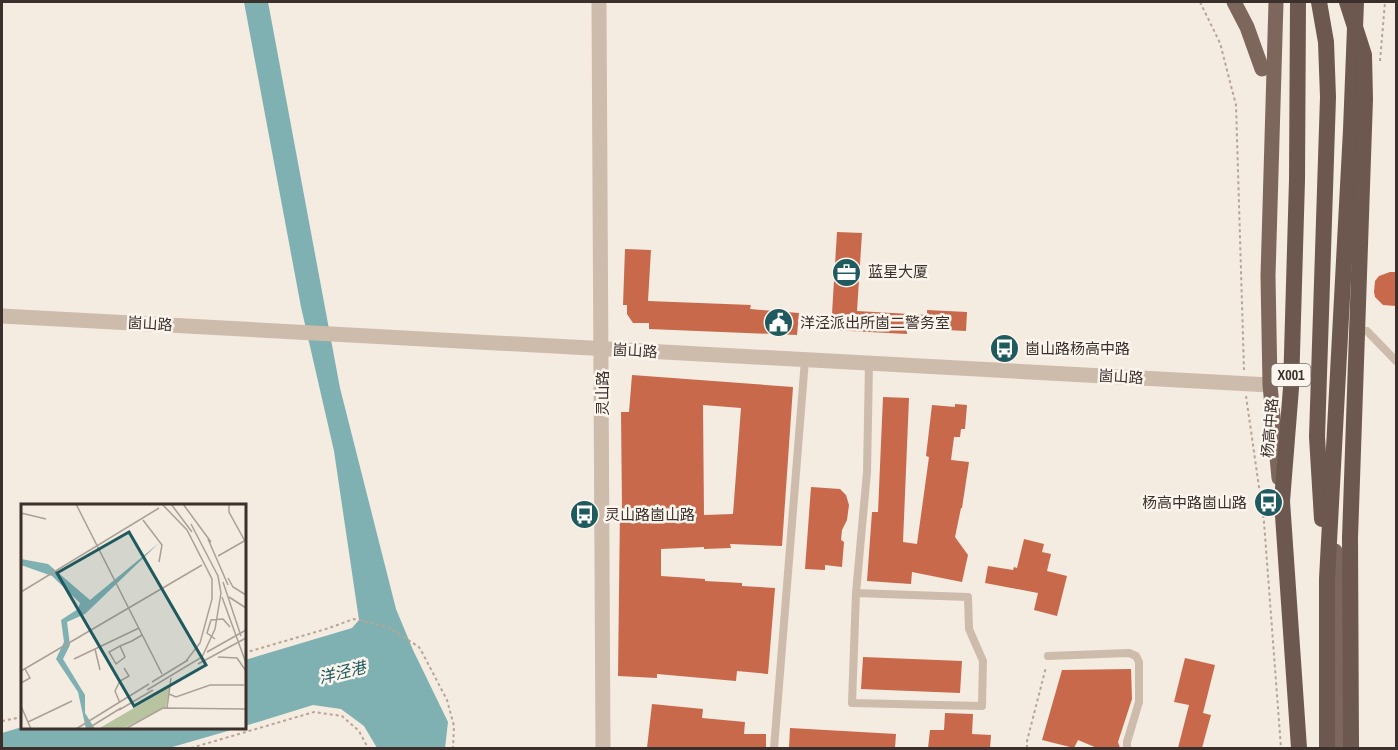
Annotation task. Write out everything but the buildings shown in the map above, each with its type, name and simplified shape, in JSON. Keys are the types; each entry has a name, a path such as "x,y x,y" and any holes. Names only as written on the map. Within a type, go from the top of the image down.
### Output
{"highway":[{"name":"杨高中路","path":"1298,2 1297,180 1291,388 1282,501 1299,748"},
{"path":"1319,2 1326,42 1328,97 1317,437 1318,477 1327,579"},
{"path":"1347,2 1364,55 1365,99 1350,538 1351,748"},
{"path":"1328,748 1327,579 1356,2"},
{"path":"1354,42 1366,2"}],"main road":[{"path":"1234,2 1247,27 1263,69 1273,142"},
{"name":"X001","path":"1270,385 1269,276 1275,2"},
{"path":"1270,385 1282,501"},
{"path":"1333,475 1340,748"}],"street":[{"name":"灵山路","path":"599,2 603,350 603,748"},
{"name":"崮山路","path":"2,316 1270,385"}],"lane":[{"path":"1341,332 1366,331 1396,361"},
{"path":"774,748 805,360"},
{"path":"855,593 968,597 969,629 982,661 982,706 852,703 855,593 867,472 869,364"},
{"path":"1048,656 1129,653 1136,656 1139,662 1139,702 1127,742 1128,748"}],"path":[{"path":"1200,2 1220,44 1236,105 1245,384 1264,522 1281,748"},
{"path":"246,652 354,619 388,627 419,647 447,700 454,726 453,748"},
{"path":"1028,748 1026,741 1048,656"},
{"path":"191,748 314,711 342,716 359,731 368,748"},
{"path":"2,721 21,717"}],"water":[{"name":"洋泾港","path":"244,2 268,2 340,388 396,609 448,722 445,748 377,748 364,726 341,709 313,705 246,726 246,660 352,628 359,620 334,451 301,307"},
{"path":"21,727 235,729 169,748 2,748 2,733"}],"place":[{"name":"蓝星大厦","path":"847,272"},
{"name":"洋泾派出所崮二警务室","path":"779,323"},
{"name":"崮山路杨高中路","path":"1004,349"},
{"name":"杨高中路崮山路","path":"1268,503"},
{"name":"灵山路崮山路","path":"584,515"}]}
